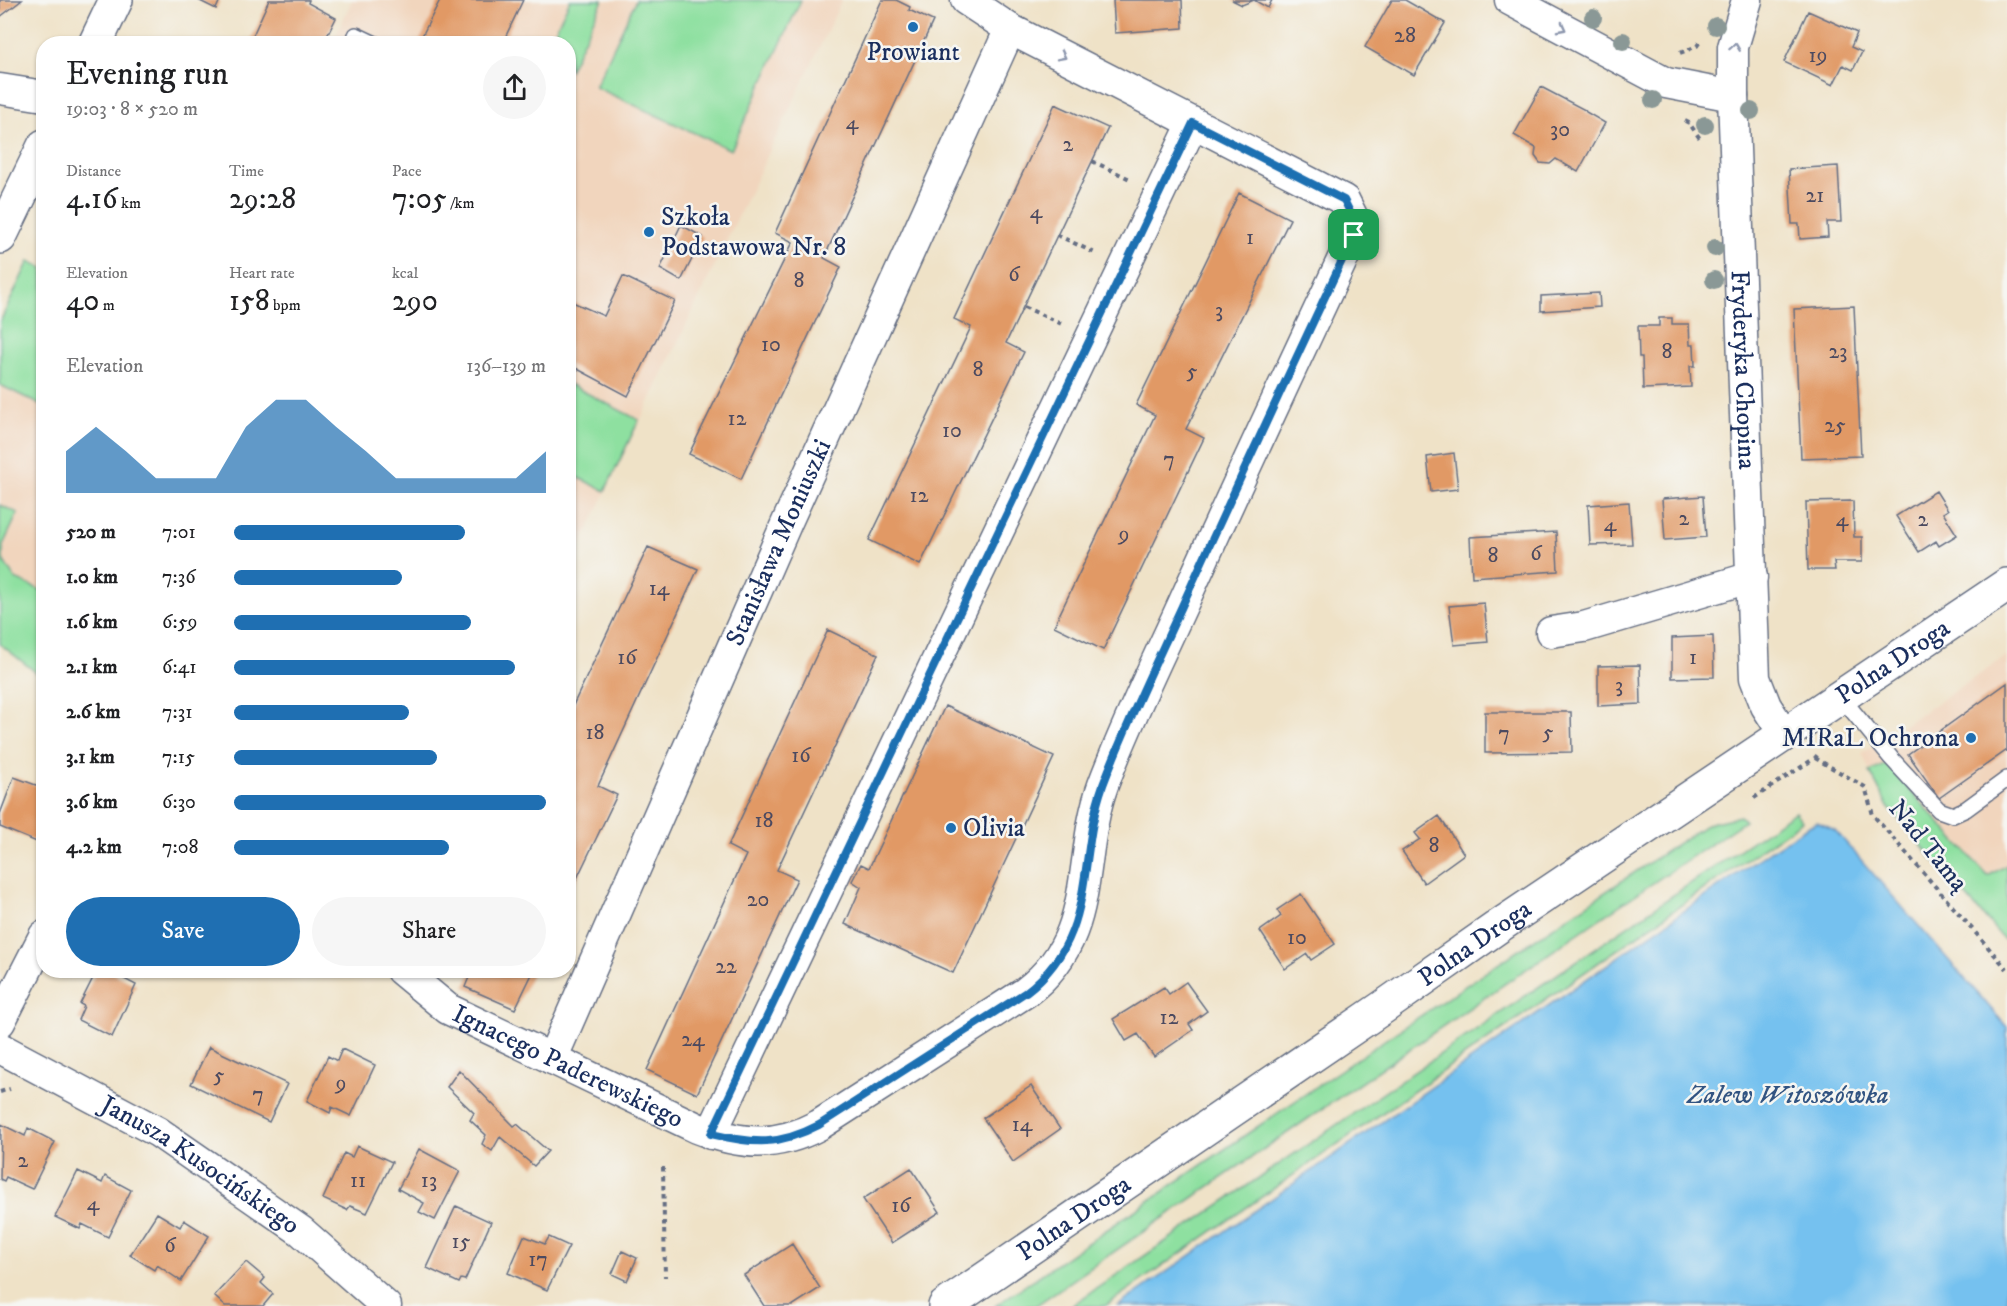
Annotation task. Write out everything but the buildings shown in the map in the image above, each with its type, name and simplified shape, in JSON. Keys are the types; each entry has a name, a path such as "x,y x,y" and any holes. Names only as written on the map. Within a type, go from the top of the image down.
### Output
{"street":[{"path":"99,36 116,0"},
{"name":"Ignacego Paderewskiego","path":"411,978 448,1009 711,1134 736,1140 760,1142 784,1140 812,1129 1026,992 1047,973 1067,946 1080,906 1097,808 1110,766 1208,547 1354,235 1354,220 1344,200 1010,29 966,0"},
{"path":"1510,0 1666,83 1733,96"},
{"name":"Fryderyka Chopina","path":"1747,0 1733,47 1733,96 1755,678 1766,706 1784,734"},
{"name":"Stanisława Moniuszki","path":"552,1059 787,522 1010,29"},
{"path":"0,89 36,95"},
{"path":"711,1134 1193,123"},
{"path":"0,237 36,163"},
{"path":"1551,632 1584,627 1752,577"},
{"name":"Polna Droga","path":"945,1306 1509,920 2007,585"},
{"path":"0,1022 36,952"},
{"name":"Janusza Kusocińskiego","path":"0,1048 158,1132 301,1231 386,1306"}],"lane":[{"path":"1841,697 1891,758 1939,810 1953,815 1966,809 2007,779"}],"path":[{"path":"1676,54 1697,46 1707,33"},
{"path":"1679,117 1689,123 1707,147"},
{"path":"1092,161 1140,183"},
{"path":"1057,235 1105,258"},
{"path":"1024,307 1071,329"},
{"name":"Nad Tamą","path":"1815,758 1865,786 1873,815 2007,969"},
{"path":"663,1167 665,1277"}],"shaded area":[{"name":"Szkoła Podstawowa Nr. 8","path":"352,0 842,0 576,554 576,36 336,36"},
{"path":"29,261 36,264 36,672 0,644 0,322"},
{"path":"2007,656 2007,865 1988,876 1886,764 1870,772 1862,753"}],"green space":[{"path":"570,0 603,0 576,56 576,36 552,36"},
{"path":"636,0 801,0 731,150 595,87"},
{"path":"29,261 36,264 36,403 0,385 0,322"},
{"path":"576,388 639,420 605,491 576,476"},
{"path":"0,505 18,513 3,545 3,560 15,579 36,588 36,672 0,644"},
{"path":"1886,764 1988,876 2007,865 2007,943 1888,807 1870,772"},
{"path":"1795,812 1802,821 1105,1306 1071,1306"},
{"path":"1740,816 1745,821 1035,1306 995,1306 1389,1037 1707,824"}],"water":[{"name":"Zalew Witoszówka","path":"1817,822 1835,830 2007,1027 2007,1306 1118,1306 1770,851"}],"place":[{"name":"Prowiant","path":"913,27"},
{"name":"Szkoła Podstawowa Nr. 8","path":"649,232"},
{"name":"MIRaL Ochrona","path":"1971,738"},
{"name":"Olivia","path":"951,828"}],"route":[{"path":"1193,123 1344,200 1354,220 1354,235 1213,536 1110,766 1097,808 1076,924 1059,958 1047,973 1026,992 819,1125 784,1140 760,1142 736,1140 711,1134 1193,123"}]}
